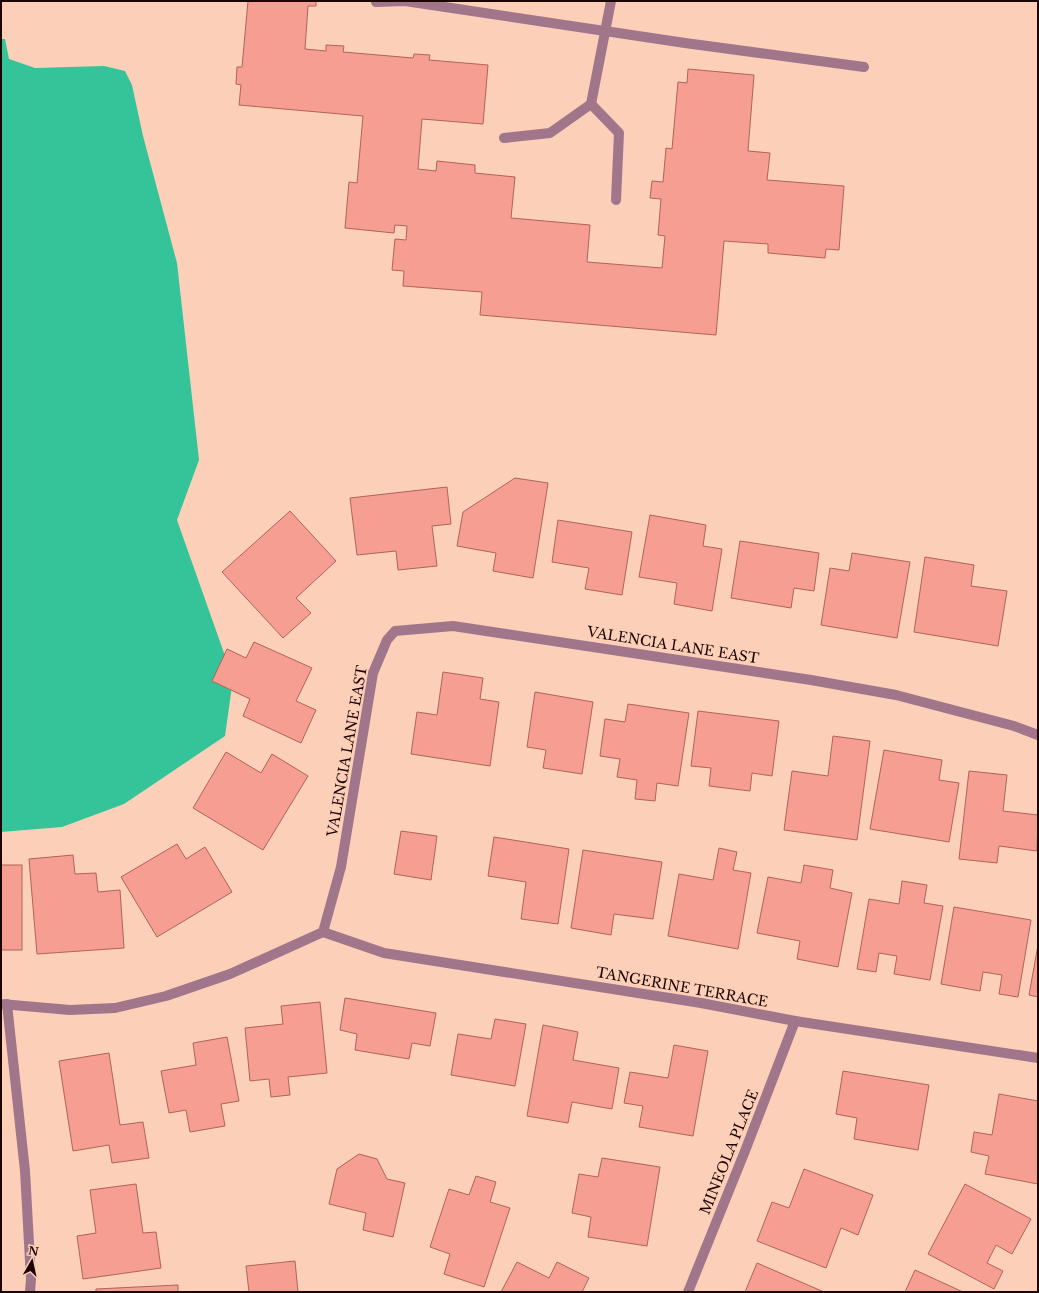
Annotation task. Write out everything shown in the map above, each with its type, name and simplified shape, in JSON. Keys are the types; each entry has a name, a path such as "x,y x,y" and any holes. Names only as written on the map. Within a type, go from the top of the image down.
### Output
{"street":[{"path":"376,2 405,1 685,43 864,67"},
{"path":"504,138 550,133 591,104 611,1"},
{"path":"591,104 620,132 616,200"},
{"name":"VALENCIA LANE EAST","path":"323,932 341,867 373,673 387,640 395,631 454,626 811,680 896,695 1014,726 1038,735"},
{"path":"30,1292 31,1279 25,1171 4,1004 70,1010 115,1008 166,996 230,974 323,932"},
{"name":"TANGERINE TERRACE","path":"323,932 384,953 701,1003 795,1022 1038,1058"},
{"name":"MINEOLA PLACE","path":"688,1292 745,1152 795,1022"}],"shaded area":[{"path":"1,39 5,39 9,59 35,68 104,66 125,71 132,85 143,136 177,263 199,460 177,520 224,653 232,686 225,736 124,804 62,827 1,832"}],"building":[{"path":"248,1 316,1 316,6 308,6 305,49 326,51 326,45 344,46 343,52 413,58 414,54 430,55 429,60 488,65 483,124 422,119 418,169 436,171 437,161 475,165 475,173 515,177 511,218 590,225 587,262 662,268 665,236 658,235 661,199 650,198 652,181 663,182 666,148 672,149 678,82 687,83 688,69 754,75 748,151 770,153 767,180 844,186 839,250 826,249 825,258 768,253 768,244 724,241 716,335 480,315 482,292 403,286 404,271 392,270 395,239 406,240 407,226 395,225 394,233 345,228 349,182 357,183 363,116 239,105 241,85 236,84 237,67 242,67"},
{"path":"515,478 548,483 533,578 493,571 496,553 457,546 463,512"},
{"path":"447,487 451,524 432,526 437,566 398,570 396,551 357,555 350,498"},
{"path":"290,511 336,561 296,598 311,613 283,638 222,572"},
{"path":"650,515 706,525 703,546 722,549 712,611 674,604 677,583 639,577"},
{"path":"558,520 632,532 622,595 585,589 589,568 552,562"},
{"path":"740,541 819,553 814,591 794,588 791,608 731,598"},
{"path":"852,553 910,562 897,638 821,625 830,568 849,571"},
{"path":"925,557 974,565 971,586 1007,591 998,646 914,632"},
{"path":"254,642 312,668 296,701 316,710 301,743 243,716 250,699 212,681 227,649 246,658"},
{"path":"443,672 483,678 480,699 499,702 490,766 411,754 417,712 437,715"},
{"path":"535,692 593,702 582,774 543,768 546,750 527,747"},
{"path":"628,704 689,713 678,786 657,783 655,801 635,799 637,780 617,777 620,759 600,756 605,719 625,722"},
{"path":"698,711 779,721 772,776 752,773 750,791 709,786 711,768 691,766"},
{"path":"833,736 870,741 857,840 784,830 792,771 828,776"},
{"path":"884,750 942,760 939,780 959,783 949,842 870,829"},
{"path":"226,752 261,773 272,754 308,776 263,850 193,808"},
{"path":"969,771 1007,775 1003,811 1038,815 1037,851 999,846 997,863 959,859"},
{"path":"401,831 437,836 431,880 394,874"},
{"path":"494,837 569,849 558,924 521,919 526,882 488,876"},
{"path":"177,844 186,859 205,847 232,892 157,937 121,877"},
{"path":"719,848 737,852 733,870 751,873 738,949 668,936 679,874 713,880"},
{"path":"583,850 662,862 653,919 614,914 611,935 571,928"},
{"path":"73,855 75,874 96,873 98,892 120,890 124,948 37,954 29,859"},
{"path":"1,865 22,865 22,950 1,950"},
{"path":"804,865 833,870 830,888 852,893 838,967 797,959 800,941 757,933 768,877 801,883"},
{"path":"902,881 927,885 924,903 943,906 930,980 894,974 897,956 879,953 876,972 857,969 869,899 899,904"},
{"path":"954,907 1031,920 1018,997 999,994 1002,975 983,972 980,991 941,984"},
{"path":"1038,945 1038,997 1029,995"},
{"path":"345,998 436,1013 430,1046 412,1043 409,1059 355,1050 357,1034 340,1030"},
{"path":"320,1002 327,1073 288,1077 290,1095 271,1097 269,1079 250,1081 245,1028 283,1024 281,1006"},
{"path":"495,1019 526,1024 515,1086 451,1075 458,1034 491,1039"},
{"path":"543,1025 578,1032 573,1060 619,1068 612,1109 572,1102 568,1123 527,1116"},
{"path":"227,1037 239,1101 221,1104 225,1126 190,1132 186,1110 169,1113 161,1071 196,1065 193,1043"},
{"path":"674,1045 708,1051 693,1136 639,1127 643,1106 624,1103 630,1072 668,1078"},
{"path":"109,1053 120,1125 143,1122 149,1158 112,1163 109,1145 73,1151 59,1061"},
{"path":"843,1071 929,1085 918,1150 854,1139 857,1118 836,1114"},
{"path":"999,1094 1038,1101 1038,1184 985,1174 989,1156 971,1152 974,1132 992,1135"},
{"path":"359,1154 377,1159 387,1179 405,1183 393,1237 363,1230 366,1213 329,1204 337,1169"},
{"path":"602,1158 660,1167 647,1246 588,1237 591,1217 572,1213 579,1174 598,1177"},
{"path":"804,1169 873,1195 858,1235 841,1228 826,1268 757,1241 772,1202 789,1208"},
{"path":"476,1176 496,1182 490,1202 510,1208 484,1287 444,1274 450,1254 430,1247 449,1189 469,1195"},
{"path":"136,1184 143,1233 156,1232 161,1268 83,1279 77,1236 96,1233 90,1190"},
{"path":"965,1184 1031,1219 1012,1254 996,1245 987,1263 1003,1271 994,1289 928,1254"},
{"path":"295,1261 298,1292 249,1292 246,1266"},
{"path":"517,1262 549,1278 557,1262 589,1278 582,1292 501,1292"},
{"path":"757,1263 824,1292 745,1292"},
{"path":"915,1270 963,1292 905,1292"},
{"path":"178,1285 178,1292 96,1292 96,1289"}]}
